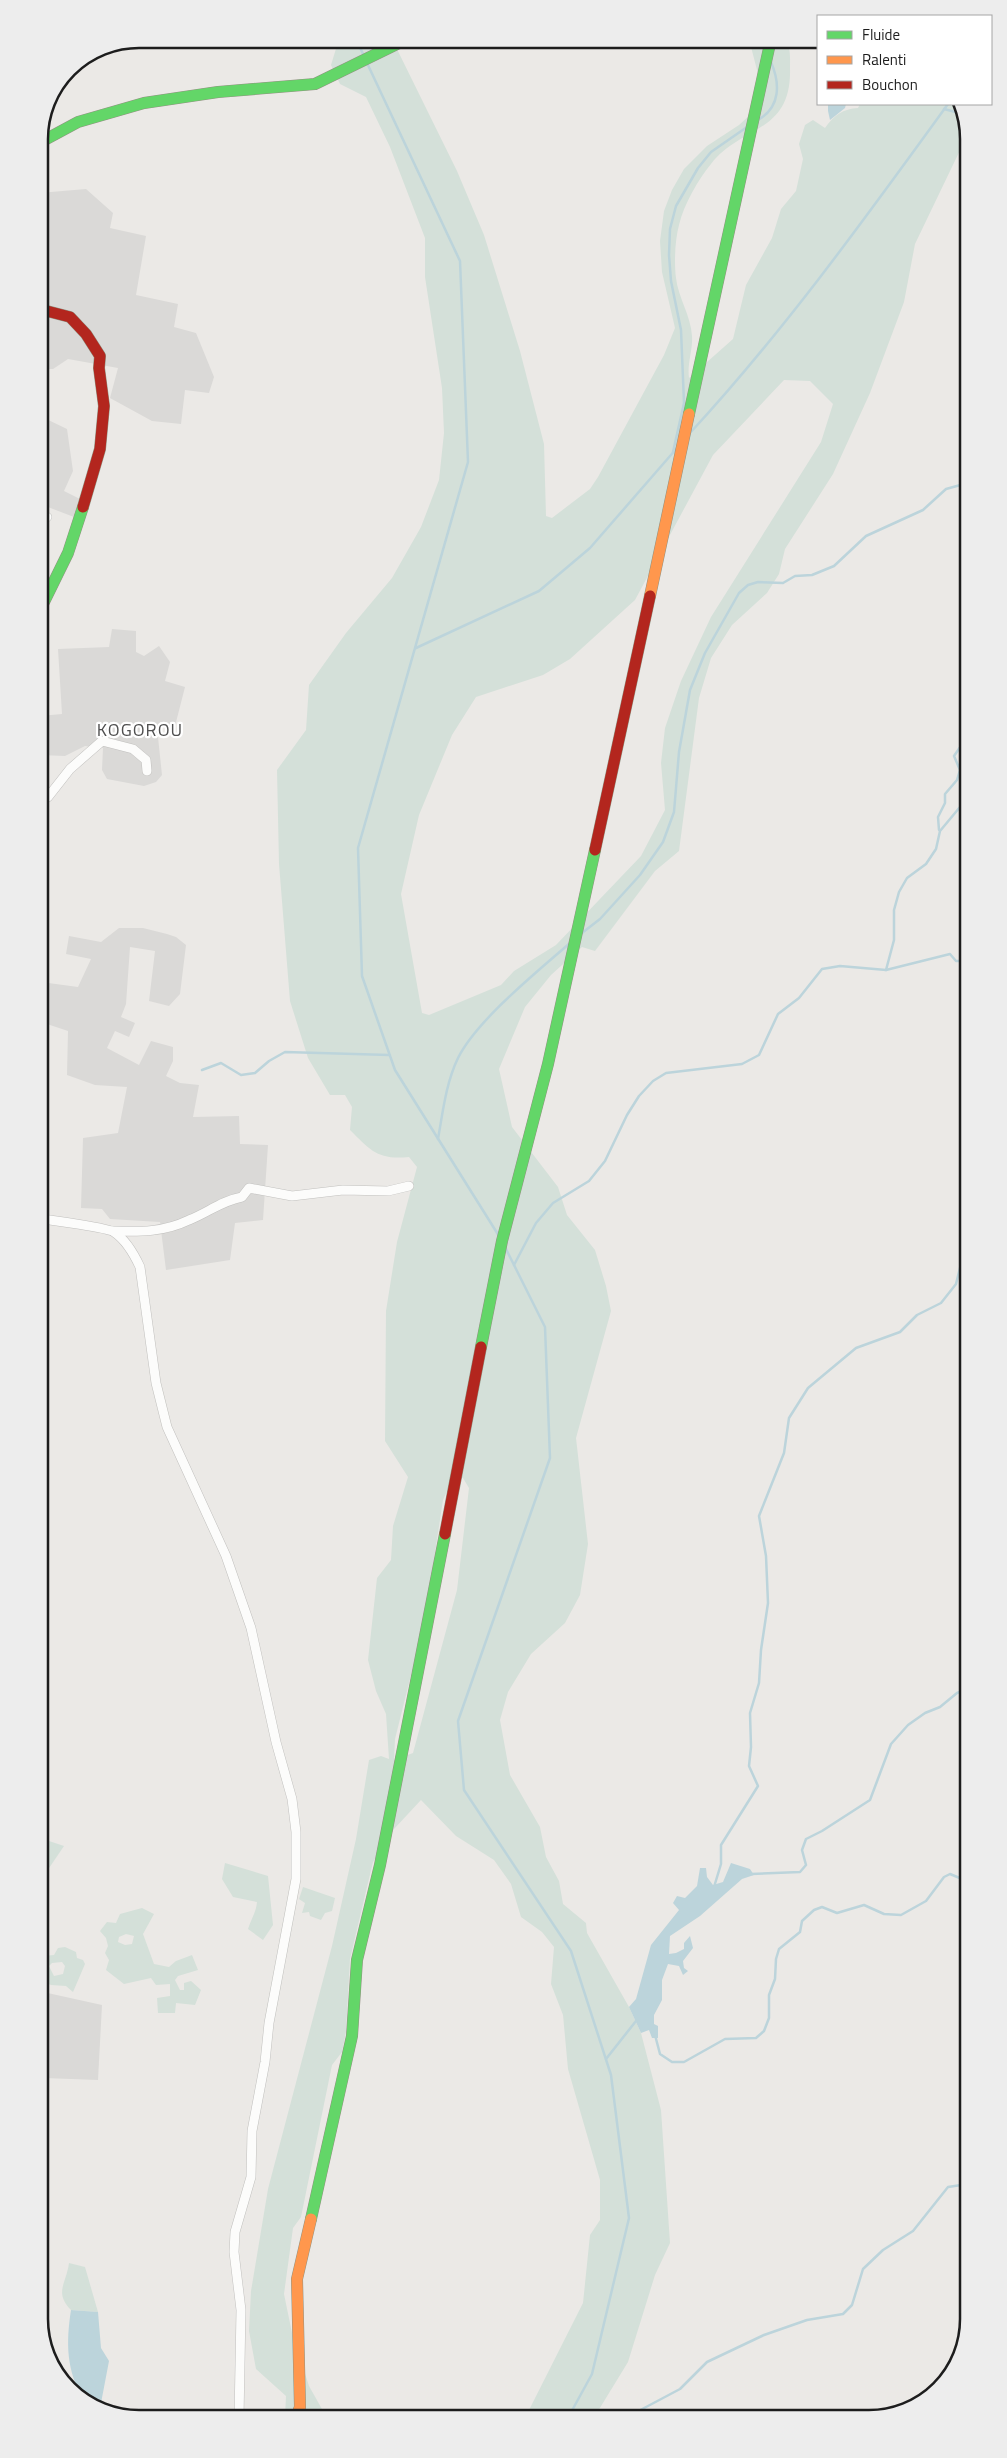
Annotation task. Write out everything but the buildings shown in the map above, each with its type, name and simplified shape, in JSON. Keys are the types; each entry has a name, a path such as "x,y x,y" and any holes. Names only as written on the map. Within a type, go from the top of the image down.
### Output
{"street":[{"path":"48,138 78,122 144,103 218,92 314,84 388,48"},
{"path":"299,2410 297,2279 352,2036 357,1960 380,1865 502,1241 548,1064 769,48"},
{"path":"48,311 70,317 86,334 100,356 99,368 104,406 100,449 86,498 68,554 48,594"},
{"path":"48,797 70,769 102,741 133,749 146,760 146,772"},
{"path":"48,1219 63,1220 80,1226 113,1231 154,1232 173,1227 208,1211 224,1201 242,1197 249,1188 292,1196 343,1190 388,1191 409,1186"},
{"path":"113,1231 132,1251 140,1267 156,1383 167,1426 226,1556 251,1628 276,1742 292,1799 296,1832 296,1879 269,2023 265,2062 252,2131 251,2177 235,2232 234,2252 241,2310 239,2410"}],"shaded area":[{"path":"336,48 396,48 457,171 484,235 520,351 544,444 546,516 552,518 590,489 664,355 675,328 662,272 660,241 664,211 672,190 684,169 707,146 739,125 762,104 764,97 751,48 788,48 790,68 788,89 783,105 774,117 723,151 711,164 701,177 681,217 675,251 675,265 677,285 691,329 689,378 733,339 746,285 772,238 781,209 796,191 803,159 799,144 805,125 813,120 825,128 839,114 858,108 860,105 953,105 959,127 960,150 915,244 904,302 870,393 833,474 785,549 779,574 767,593 732,625 711,658 699,698 679,851 655,871 595,951 582,947 551,975 525,1007 499,1069 512,1127 558,1187 567,1215 595,1250 606,1286 611,1311 576,1438 588,1544 580,1595 565,1623 531,1654 508,1692 500,1720 510,1775 540,1827 546,1857 559,1881 563,1904 586,1923 587,1933 629,2007 641,2033 661,2110 670,2243 655,2275 628,2362 599,2410 529,2410 583,2303 590,2235 600,2220 600,2180 568,2069 563,2015 551,1984 554,1947 542,1932 521,1917 511,1884 494,1860 456,1836 421,1800 394,1829 373,1862 350,1959 346,2032 342,2052 332,2065 301,2217 293,2228 284,2294 292,2333 309,2386 322,2410 285,2410 286,2396 256,2369 249,2331 251,2291 268,2189 332,1946 356,1839 369,1760 381,1756 389,1759 386,1714 376,1691 368,1660 377,1578 391,1560 393,1526 408,1477 385,1441 386,1311 397,1242 417,1167 409,1157 390,1157 370,1149 350,1130 352,1107 345,1095 330,1095 308,1058 290,1001 279,864 277,770 306,730 309,685 346,633 392,578 421,527 439,480 444,433 442,388 425,277 425,238 390,147 366,97 340,84 331,65","holes":["784,380 810,381 833,404 821,442 711,617 681,681 665,728 661,763 665,810 641,856 556,945 514,971 501,985 429,1015 422,1013 401,894 419,815 452,735 476,697 543,675 570,659 635,600 713,455","453,1478 463,1478 469,1488 457,1590 413,1753 394,1760 395,1739 428,1599 443,1500"]},
{"path":"86,189 113,213 110,228 146,236 136,295 178,304 174,327 196,333 214,377 209,393 185,390 181,424 152,421 110,398 118,368 68,359 53,369 48,369 48,192"},
{"path":"48,420 67,429 73,471 64,491 82,500 74,517 48,507"},
{"path":"112,629 136,631 136,652 144,656 159,646 170,662 165,681 185,687 175,726 161,723 158,737 162,775 156,782 144,786 107,779 102,770 103,748 85,746 65,756 48,755 48,715 62,714 58,649 109,647"},
{"path":"119,928 143,928 176,937 186,945 180,994 169,1006 149,1001 155,951 130,947 126,1004 121,1017 135,1023 129,1037 115,1031 107,1048 139,1065 151,1041 173,1047 173,1061 166,1076 180,1083 199,1085 193,1117 239,1116 240,1144 268,1145 263,1220 235,1223 230,1260 166,1270 160,1222 110,1219 102,1209 81,1208 83,1138 118,1133 127,1087 95,1085 67,1075 68,1031 48,1024 48,983 78,987 91,959 66,954 69,936 101,942"},
{"path":"48,1841 64,1846 48,1870"},
{"path":"225,1863 268,1876 273,1925 263,1940 248,1929 255,1913 257,1902 233,1897 222,1879"},
{"path":"303,1887 335,1898 332,1911 325,1913 321,1920 310,1916 309,1912 302,1913 305,1903 299,1899"},
{"path":"142,1908 154,1914 143,1934 154,1964 169,1967 176,1961 192,1955 198,1970 178,1976 175,1980 180,1990 184,1990 184,1983 191,1981 201,1990 195,2005 176,2003 175,2013 158,2013 157,1998 170,1996 170,1984 156,1985 151,1978 124,1984 106,1970 109,1960 105,1953 108,1946 106,1938 100,1931 107,1922 116,1923 120,1914","holes":["126,1934 134,1936 132,1944 125,1945 118,1942 119,1937"]},
{"path":"65,1947 76,1952 77,1958 83,1960 85,1964 73,1992 66,1986 48,1984 48,1956 54,1955 58,1948","holes":["62,1962 65,1966 63,1974 54,1976 49,1966 52,1963"]},
{"path":"48,1993 102,2005 98,2080 48,2078"},
{"path":"69,2263 85,2267 98,2312 71,2310 66,2304 62,2288"}],"water":[{"path":"828,105 846,105 845,108 830,120"},
{"path":"731,1863 750,1869 754,1875 742,1879 700,1916 670,1936 669,1954 684,1949 684,1943 690,1936 693,1948 683,1961 684,1968 688,1971 683,1975 679,1966 668,1964 662,1980 662,2000 654,2015 654,2024 658,2026 658,2038 652,2038 649,2030 641,2033 629,2007 636,1999 651,1945 679,1910 673,1903 677,1896 685,1898 697,1886 700,1868 706,1868 707,1877 713,1885 723,1882"},
{"path":"71,2310 98,2312 101,2348 109,2361 101,2402 77,2387 69,2356 68,2334"}],"waterway":[{"path":"360,48 364,56"},
{"path":"758,120 766,115 775,101 777,86 771,62"},
{"path":"367,63 460,261 468,462 358,848 362,976 395,1070 499,1236"},
{"path":"690,433 792,313 947,105"},
{"path":"944,109 956,112"},
{"path":"673,452 684,403 681,330 671,281 670,229 676,206 698,168 711,152 747,127"},
{"path":"416,648 539,591 590,548 677,448"},
{"path":"582,933 600,919 640,875 663,842 674,812 679,752 690,690 705,653 739,593 748,585 758,582 783,583 795,576 812,575 834,566 866,536 923,510 946,489 960,485"},
{"path":"960,747 954,756 960,770"},
{"path":"939,830 938,817 945,803 945,794 957,780 960,770"},
{"path":"886,970 894,940 894,910 899,892 907,878 926,864 936,849 940,831 960,807"},
{"path":"438,1139 445,1097 451,1077 458,1058 467,1043 509,997 570,943"},
{"path":"514,1265 536,1223 553,1203 589,1181 605,1161 627,1115 639,1096 653,1081 666,1073 742,1064 759,1055 778,1014 799,998 822,969 840,966 886,970 950,954 956,961 960,961"},
{"path":"202,1070 221,1063 241,1075 255,1073 269,1061 285,1052 389,1055"},
{"path":"505,1247 545,1327 550,1458 458,1721 464,1790 571,1951 611,2075 629,2218 592,2374 572,2410"},
{"path":"714,1887 721,1864 721,1845 758,1786 749,1766 751,1747 750,1713 759,1683 761,1650 768,1603 766,1556 759,1516 784,1453 789,1418 808,1388 856,1348 900,1332 917,1315 941,1303 956,1284 960,1268"},
{"path":"751,1874 800,1872 806,1865 802,1850 806,1839 870,1800 891,1744 908,1725 925,1713 940,1707 960,1692"},
{"path":"655,2035 660,2054 672,2062 684,2062 725,2039 756,2038 764,2031 769,2018 769,1995 775,1979 776,1959 779,1949 800,1932 802,1921 814,1910 822,1907 837,1913 864,1905 884,1914 901,1915 926,1901 944,1877 950,1874 960,1878"},
{"path":"606,2059 636,2021"},
{"path":"640,2410 680,2389 707,2362 764,2335 807,2320 843,2314 852,2305 863,2269 883,2250 913,2231 948,2187 960,2185"}],"traffic: fast":[{"path":"48,138 78,122 144,103 218,92 315,84 389,48"},
{"path":"689,414 769,48"},
{"path":"48,594 68,553 83,507"},
{"path":"481,1347 502,1241 548,1064 595,850"},
{"path":"311,2219 352,2036 357,1960 380,1865 445,1534"}],"traffic: slow":[{"path":"650,596 689,414"},
{"path":"299,2410 297,2279 311,2219"}],"traffic: jam":[{"path":"48,311 70,317 86,334 100,356 99,368 104,406 100,449 83,507"},
{"path":"595,850 650,596"},
{"path":"445,1534 481,1347"}],"district":[{"name":"KOGOROU","path":"140,730"}]}
